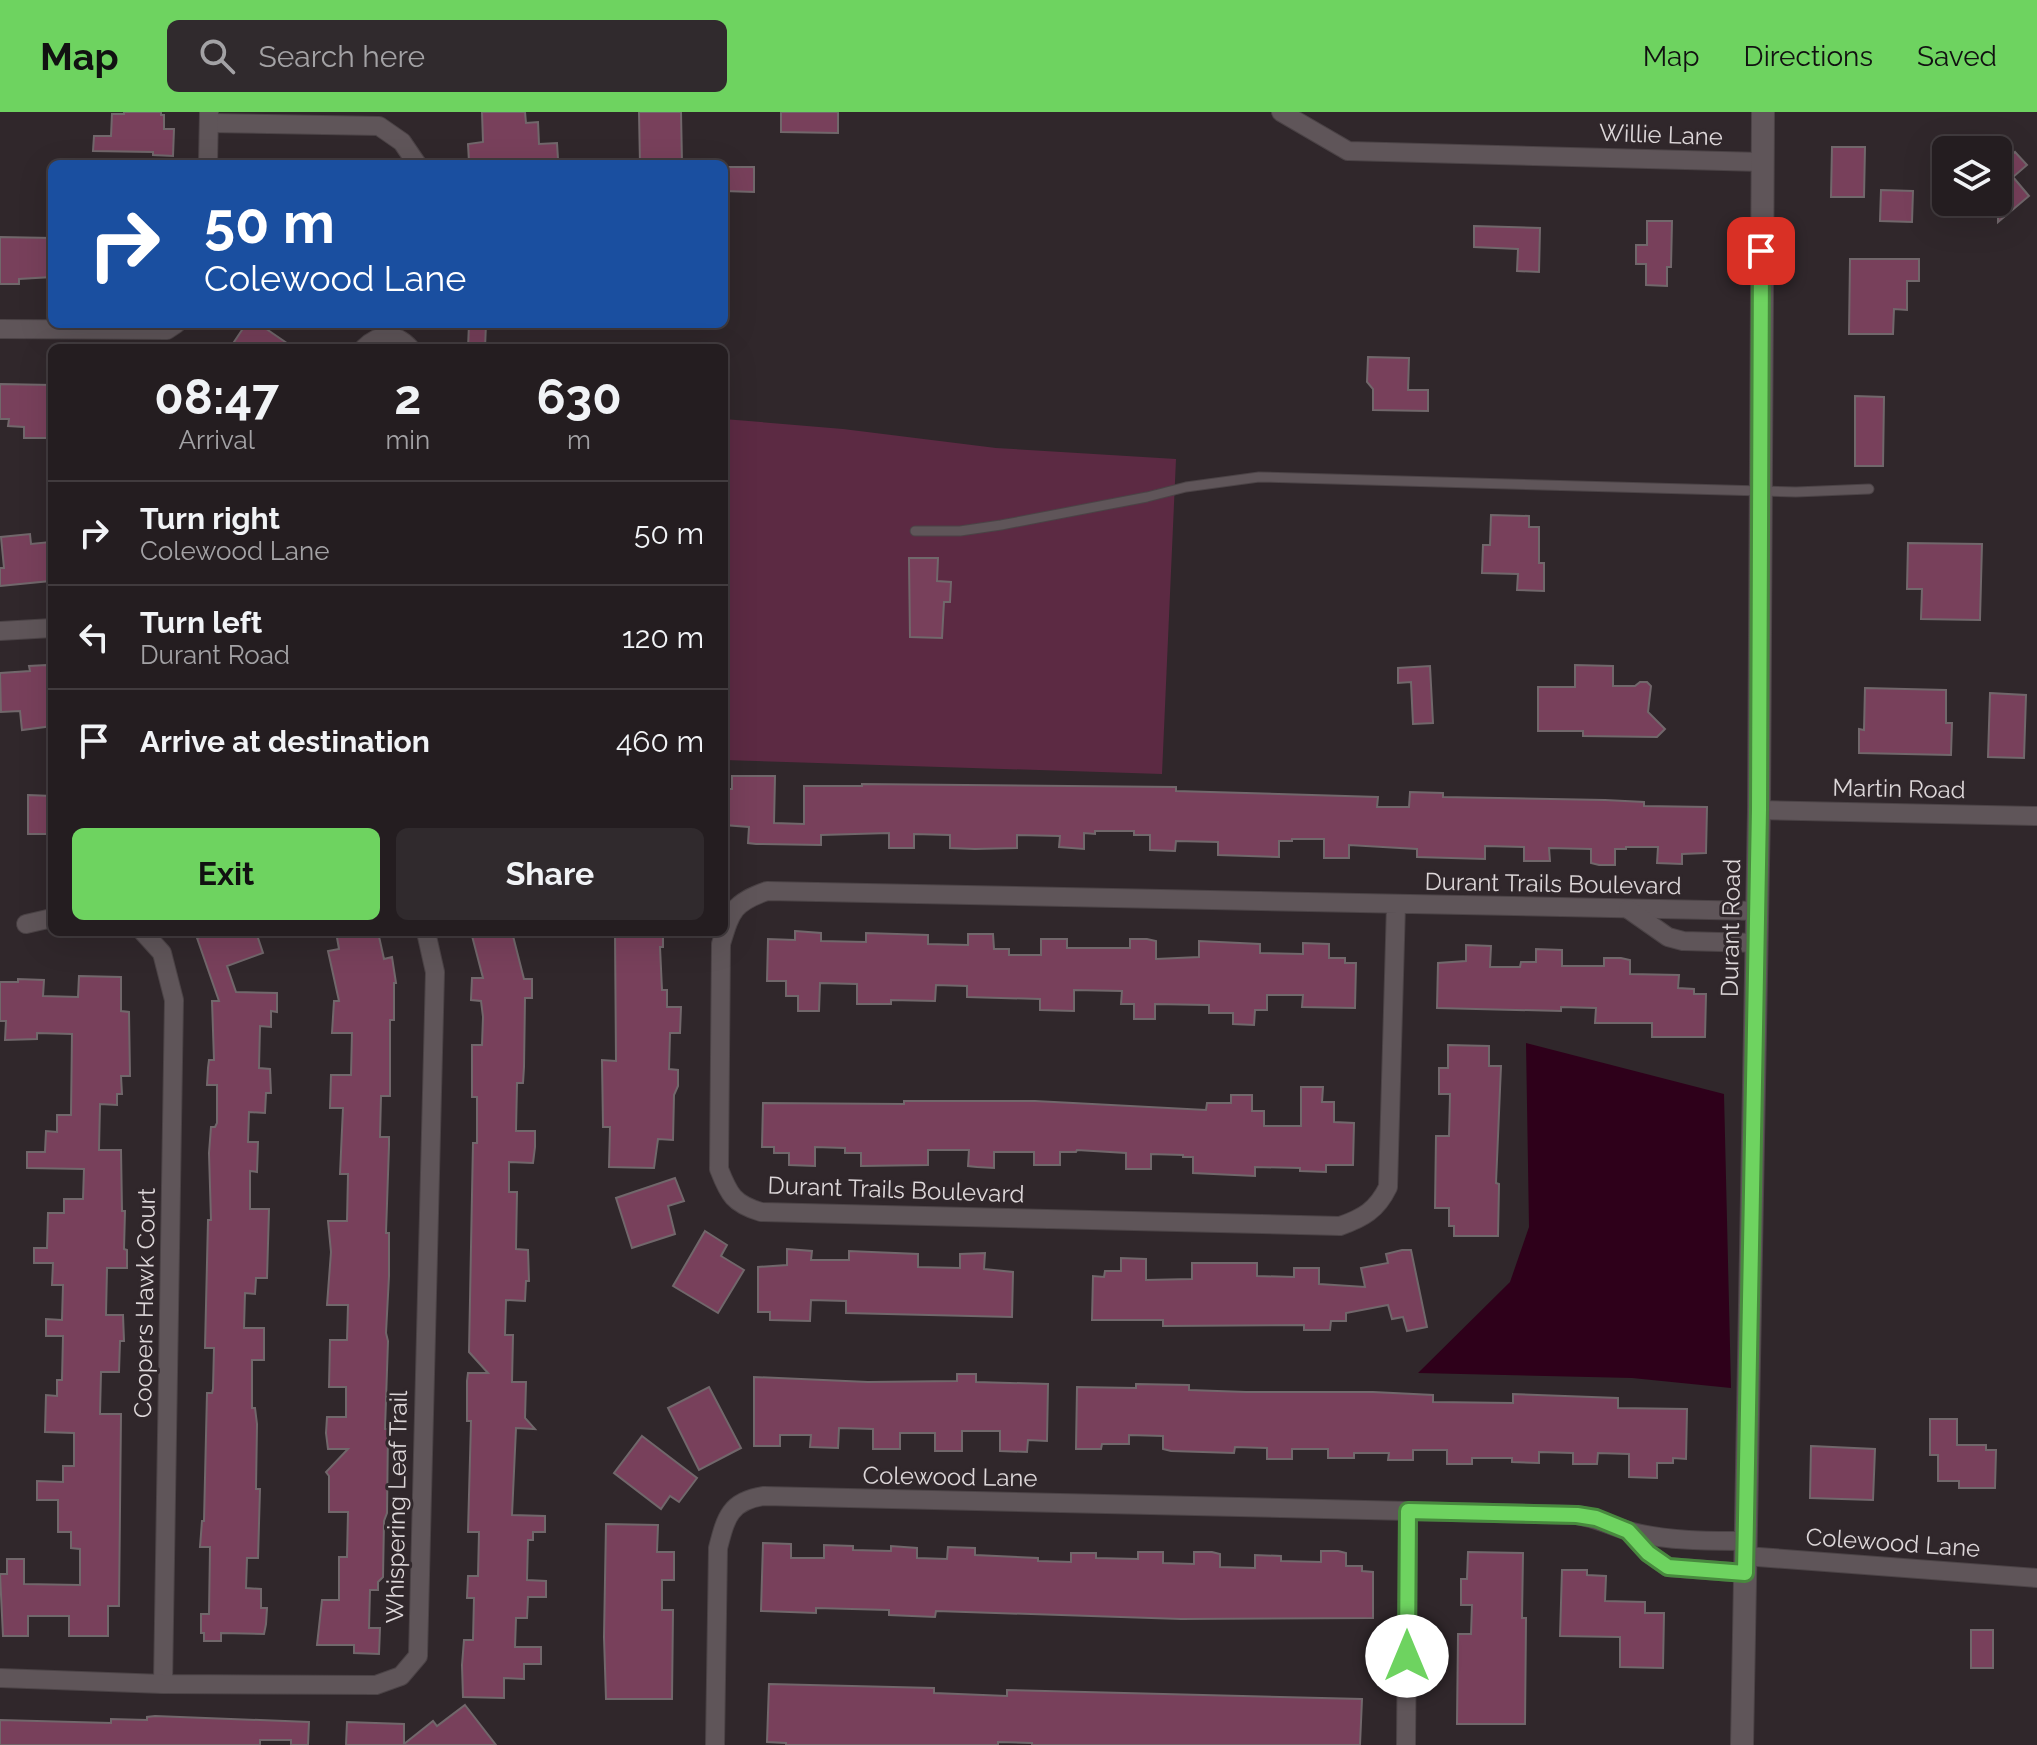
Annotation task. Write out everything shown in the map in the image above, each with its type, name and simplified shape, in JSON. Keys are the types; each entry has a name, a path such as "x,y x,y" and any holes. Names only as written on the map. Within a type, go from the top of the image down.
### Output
{"street":[{"name":"Willie Lane","path":"1281,112 1348,151 1761,162"},
{"name":"Durant Road","path":"1742,1745 1758,911 1763,112"},
{"path":"208,160 209,117 379,126 402,142 414,160"},
{"path":"0,329 170,328"},
{"path":"368,344 382,336 393,336 406,344"},
{"path":"0,631 48,628"},
{"name":"Martin Road","path":"1759,810 2037,816"},
{"name":"Durant Trails Boulevard","path":"728,922 731,912 750,897 767,891 1758,911"},
{"name":"Durant Trails Boulevard","path":"724,936 719,1169 727,1189 741,1206 761,1212 1340,1226 1364,1217 1380,1203 1388,1187 1396,905"},
{"path":"1628,909 1668,937 1683,941 1757,943"},
{"path":"26,924 48,919"},
{"name":"Coopers Hawk Court","path":"147,936 162,953 174,1000 163,1684"},
{"name":"Whispering Leaf Trail","path":"0,1678 163,1684 376,1685 401,1676 418,1656 435,972 427,936"},
{"name":"Colewood Lane","path":"715,1745 718,1548 727,1517 736,1505 764,1496 1577,1515 1596,1518 1628,1531 1745,1556 2037,1578"},
{"path":"1406,1745 1408,1511"},
{"name":"Colewood Lane","path":"1628,1531 1648,1553 1668,1567 1745,1556"}],"lane":[{"path":"915,531 960,531 1001,525 1186,487 1259,477 1796,492 1869,489"}],"shaded area":[{"path":"728,419 843,429 996,448 1176,459 1162,774 728,760"},
{"path":"1526,1043 1724,1094 1731,1388 1632,1378 1418,1373 1510,1282 1529,1227"}],"building":[{"path":"161,112 164,115 164,129 174,129 173,156 153,155 153,152 93,151 94,136 111,136 112,114"},
{"path":"482,112 525,112 526,123 538,122 539,144 557,143 558,159 469,160 468,144 483,142"},
{"path":"639,112 681,112 682,160 640,160"},
{"path":"781,112 838,112 838,133 781,132"},
{"path":"1832,147 1865,147 1864,197 1831,197"},
{"path":"2015,152 2027,165 2013,177 2029,196 2012,210 2012,155"},
{"path":"728,167 754,167 754,192 728,191"},
{"path":"1881,190 1913,191 1912,222 1880,221"},
{"path":"1647,221 1672,221 1671,267 1667,267 1667,286 1646,285 1646,264 1636,264 1636,245 1647,245"},
{"path":"1474,226 1540,228 1539,272 1517,271 1518,249 1474,247"},
{"path":"0,237 48,238 48,277 19,279 19,284 0,284"},
{"path":"1850,259 1919,259 1919,281 1907,281 1907,310 1894,309 1893,334 1849,334"},
{"path":"243,328 265,328 288,344 233,344"},
{"path":"469,328 486,328 485,344 468,344"},
{"path":"1368,357 1409,358 1408,390 1428,390 1428,411 1373,410 1373,389 1367,382"},
{"path":"0,384 48,385 48,438 24,438 24,427 8,426 9,419 0,419"},
{"path":"1855,396 1884,397 1883,466 1855,466"},
{"path":"1491,515 1529,516 1529,527 1539,527 1539,563 1544,563 1544,591 1517,590 1518,574 1482,573 1483,545 1490,545"},
{"path":"30,534 31,544 48,542 48,581 0,586 0,568 4,568 1,537"},
{"path":"1908,543 1982,544 1980,620 1921,619 1922,589 1907,589"},
{"path":"909,558 938,558 937,581 951,582 950,602 944,602 942,638 910,637"},
{"path":"48,665 48,727 22,730 20,711 1,712 0,673 30,671 29,666"},
{"path":"1575,665 1613,666 1613,686 1635,686 1647,682 1651,686 1648,712 1665,729 1657,737 1583,736 1583,731 1538,731 1538,687 1575,687"},
{"path":"1430,666 1433,723 1413,724 1411,682 1398,683 1398,668"},
{"path":"1865,688 1946,690 1946,723 1952,723 1951,755 1859,753 1859,729 1864,730"},
{"path":"1990,693 2026,695 2024,758 1988,757"},
{"path":"732,776 775,776 774,823 804,824 804,786 862,784 1176,787 1176,791 1378,797 1377,807 1409,807 1410,792 1443,793 1443,797 1644,802 1644,806 1707,807 1706,853 1682,854 1682,864 1657,863 1658,847 1626,847 1615,849 1615,865 1599,865 1591,863 1591,849 1549,848 1550,861 1524,861 1524,847 1485,846 1485,859 1417,857 1417,849 1349,845 1349,858 1324,858 1324,839 1292,839 1279,841 1279,857 1218,855 1218,842 1176,841 1175,851 1150,850 1150,835 1134,835 1134,831 1084,833 1084,849 1059,847 1060,836 1017,835 1017,848 975,849 950,848 950,835 914,834 914,848 889,848 889,833 821,835 821,845 756,844 748,843 749,827 728,825 728,789 732,789"},
{"path":"28,795 48,796 48,834 28,834"},
{"path":"795,931 821,933 821,941 866,942 866,933 928,935 928,944 968,945 968,934 993,934 994,949 1009,949 1009,955 1041,955 1041,939 1067,939 1067,948 1130,948 1130,939 1147,939 1156,941 1156,959 1199,957 1199,941 1260,944 1260,953 1303,954 1303,943 1329,944 1329,958 1345,958 1345,963 1356,963 1355,1008 1302,1007 1303,995 1267,995 1267,1010 1255,1010 1254,1025 1233,1024 1233,1013 1209,1013 1209,1005 1155,1004 1155,1019 1134,1019 1134,1004 1121,1004 1122,991 1074,990 1074,1011 1040,1010 1040,999 967,997 967,986 936,985 935,1001 891,1000 891,1004 857,1004 857,984 820,983 819,1011 798,1011 798,996 786,996 786,981 767,981 768,939 795,940"},
{"path":"257,936 263,953 227,966 236,992 277,993 277,1012 271,1011 271,1027 260,1026 259,1068 270,1069 271,1093 266,1093 265,1113 249,1112 248,1142 258,1142 257,1172 250,1171 250,1209 269,1209 267,1278 256,1278 255,1294 245,1293 244,1328 264,1328 264,1360 252,1360 252,1408 255,1408 257,1424 256,1489 260,1489 258,1558 247,1558 246,1588 261,1589 261,1608 267,1608 266,1624 264,1634 221,1633 221,1641 204,1641 204,1633 201,1633 201,1614 209,1614 210,1547 200,1547 204,1521 207,1393 212,1393 213,1389 214,1348 205,1348 208,1220 211,1220 209,1153 211,1127 217,1123 217,1085 207,1085 209,1060 214,1060 212,1001 219,1001 197,938"},
{"path":"337,936 379,936 384,959 392,957 396,983 394,1020 390,1020 390,1096 381,1096 380,1137 389,1137 386,1233 389,1233 385,1429 388,1429 387,1513 384,1521 383,1577 378,1582 378,1590 370,1590 369,1628 380,1628 379,1654 354,1653 354,1645 317,1645 322,1600 339,1600 339,1557 347,1557 348,1512 329,1512 329,1476 326,1472 348,1449 328,1449 326,1433 327,1417 346,1417 346,1387 329,1387 330,1340 347,1340 348,1305 327,1305 331,1252 328,1221 347,1221 348,1174 340,1174 343,1108 330,1108 331,1075 351,1075 352,1033 332,1033 334,1001 339,1001 328,951 339,949"},
{"path":"472,936 513,936 524,979 532,979 532,998 525,998 523,1083 517,1083 516,1131 535,1131 535,1147 533,1163 509,1162 509,1192 517,1192 516,1249 528,1250 529,1281 526,1281 525,1301 506,1300 505,1335 513,1335 512,1382 526,1382 525,1418 535,1429 516,1428 512,1515 545,1516 545,1532 533,1532 533,1540 528,1540 527,1580 546,1581 546,1597 528,1597 527,1618 516,1618 515,1647 541,1647 541,1664 524,1664 524,1679 504,1678 504,1698 463,1697 462,1665 464,1640 473,1640 474,1598 467,1598 468,1576 478,1576 479,1532 468,1532 471,1421 467,1421 467,1381 468,1373 488,1373 469,1352 473,1143 477,1143 477,1097 472,1097 472,1045 482,1045 483,1017 481,1001 471,1000 472,978 483,978"},
{"path":"615,936 663,936 663,947 660,947 662,990 667,990 667,1007 681,1007 680,1033 670,1033 669,1069 678,1070 678,1086 674,1095 673,1140 658,1139 654,1168 609,1167 610,1127 603,1127 602,1060 616,1061"},
{"path":"1466,945 1491,946 1490,967 1520,967 1521,962 1536,962 1536,949 1562,950 1562,966 1604,966 1604,958 1621,958 1630,960 1630,974 1679,975 1678,988 1694,989 1694,994 1706,994 1705,1037 1652,1037 1652,1023 1595,1023 1596,1008 1561,1007 1561,1011 1437,1008 1438,963 1466,961"},
{"path":"79,976 121,977 121,1011 129,1012 130,1076 121,1076 122,1094 117,1094 117,1105 100,1104 99,1150 121,1150 124,1249 127,1250 127,1268 107,1268 106,1315 123,1315 124,1341 120,1341 119,1372 101,1372 100,1414 121,1414 119,1606 108,1606 108,1636 69,1636 69,1616 28,1616 28,1636 3,1636 0,1574 7,1574 7,1559 24,1559 24,1584 80,1585 80,1549 71,1548 71,1532 58,1532 58,1500 37,1500 37,1481 63,1482 63,1466 74,1466 74,1433 45,1432 46,1395 57,1396 57,1380 62,1380 63,1336 46,1336 46,1319 62,1320 63,1285 52,1285 53,1263 34,1263 34,1248 47,1248 48,1213 64,1213 64,1199 83,1199 84,1169 27,1168 27,1152 45,1152 46,1131 57,1132 57,1115 71,1115 72,1034 37,1033 37,1039 5,1040 6,1021 0,1021 0,982 44,980 43,996 78,997"},
{"path":"1448,1045 1489,1046 1489,1066 1501,1066 1496,1183 1499,1184 1498,1236 1454,1236 1454,1226 1449,1226 1449,1208 1435,1208 1436,1136 1449,1136 1450,1094 1439,1094 1439,1068 1448,1068"},
{"path":"1301,1087 1323,1087 1322,1102 1334,1102 1334,1122 1354,1123 1353,1165 1326,1165 1326,1172 1255,1167 1255,1176 1193,1173 1193,1157 1183,1155 1151,1154 1151,1169 1126,1169 1126,1153 1077,1150 1060,1152 1060,1165 1034,1165 1034,1152 994,1152 994,1168 968,1166 969,1150 928,1150 928,1165 861,1166 861,1153 845,1153 845,1148 815,1147 815,1166 789,1165 789,1153 774,1153 774,1147 762,1147 763,1103 1035,1101 1206,1110 1207,1103 1231,1103 1231,1095 1252,1095 1252,1111 1264,1111 1264,1126 1301,1126"},
{"path":"675,1178 684,1201 668,1206 675,1234 632,1248 616,1198"},
{"path":"705,1231 727,1245 721,1256 744,1270 718,1313 673,1286"},
{"path":"787,1249 812,1251 811,1260 849,1260 849,1251 918,1254 918,1267 960,1268 960,1254 985,1253 984,1269 1013,1272 1012,1317 846,1313 846,1301 811,1300 810,1321 770,1320 770,1312 758,1312 758,1267 787,1265"},
{"path":"1411,1250 1427,1327 1407,1331 1403,1317 1392,1319 1388,1305 1346,1313 1346,1321 1331,1321 1330,1330 1304,1330 1304,1325 1163,1326 1163,1320 1092,1320 1093,1276 1104,1277 1105,1271 1121,1271 1121,1258 1146,1259 1146,1280 1192,1279 1192,1263 1257,1263 1257,1276 1294,1277 1294,1268 1319,1268 1319,1284 1365,1287 1361,1268 1388,1263 1386,1254"},
{"path":"957,1374 976,1374 976,1382 1048,1384 1047,1441 1028,1440 1027,1452 1000,1451 1000,1431 962,1431 962,1451 935,1451 935,1433 900,1433 900,1449 873,1449 873,1429 839,1428 838,1448 810,1447 811,1435 780,1435 780,1446 754,1446 754,1377 868,1382 957,1381"},
{"path":"1136,1384 1189,1385 1189,1390 1433,1395 1433,1402 1513,1403 1513,1394 1618,1398 1618,1408 1687,1409 1686,1459 1673,1458 1673,1463 1657,1463 1657,1478 1629,1477 1629,1454 1598,1453 1597,1464 1573,1464 1573,1453 1539,1452 1539,1463 1512,1462 1512,1458 1472,1458 1472,1464 1447,1464 1447,1450 1413,1450 1413,1460 1388,1460 1389,1453 1354,1453 1354,1458 1328,1458 1328,1449 1292,1449 1292,1459 1267,1459 1267,1448 1235,1447 1234,1453 1171,1451 1163,1449 1163,1436 1129,1435 1129,1444 1102,1444 1101,1449 1076,1449 1077,1387 1136,1388"},
{"path":"709,1387 741,1448 699,1470 668,1408"},
{"path":"1930,1419 1957,1419 1957,1445 1986,1445 1986,1450 1996,1450 1995,1488 1959,1488 1959,1481 1938,1481 1938,1455 1930,1455"},
{"path":"642,1436 697,1478 679,1502 670,1496 661,1509 614,1473"},
{"path":"1811,1446 1875,1449 1873,1500 1810,1498"},
{"path":"606,1524 658,1525 657,1552 674,1552 674,1580 662,1580 662,1610 673,1610 672,1699 606,1699"},
{"path":"763,1543 791,1544 791,1558 824,1558 824,1545 853,1546 853,1550 891,1551 891,1546 917,1548 917,1558 947,1559 948,1547 975,1548 975,1555 1071,1562 1071,1553 1096,1553 1096,1558 1138,1559 1138,1552 1163,1552 1163,1563 1194,1564 1194,1552 1212,1552 1220,1554 1220,1567 1255,1568 1255,1555 1281,1556 1281,1561 1321,1562 1321,1551 1338,1551 1346,1553 1346,1566 1362,1566 1362,1571 1373,1572 1373,1618 1181,1619 936,1611 935,1617 889,1615 889,1610 816,1608 816,1613 761,1611"},
{"path":"1468,1552 1523,1553 1525,1724 1457,1724 1458,1634 1471,1634 1472,1605 1461,1605 1461,1579 1467,1579"},
{"path":"1562,1570 1587,1570 1587,1575 1606,1576 1605,1601 1645,1602 1645,1613 1664,1613 1663,1668 1620,1667 1620,1637 1560,1636"},
{"path":"1971,1630 1993,1630 1993,1668 1971,1668"},
{"path":"769,1684 934,1688 934,1693 1007,1696 1007,1690 1362,1699 1360,1745 1032,1745 998,1742 998,1745 786,1745 767,1742"},
{"path":"465,1705 496,1745 346,1745 347,1722 404,1724 404,1744 433,1721 437,1726"},
{"path":"147,1717 309,1722 308,1745 291,1745 291,1740 260,1740 260,1745 0,1745 0,1720 111,1723 111,1719 147,1720"}],"route":[{"path":"1407,1656 1408,1511 1596,1518 1628,1531 1648,1553 1668,1567 1745,1573 1759,810 1761,251"}]}
